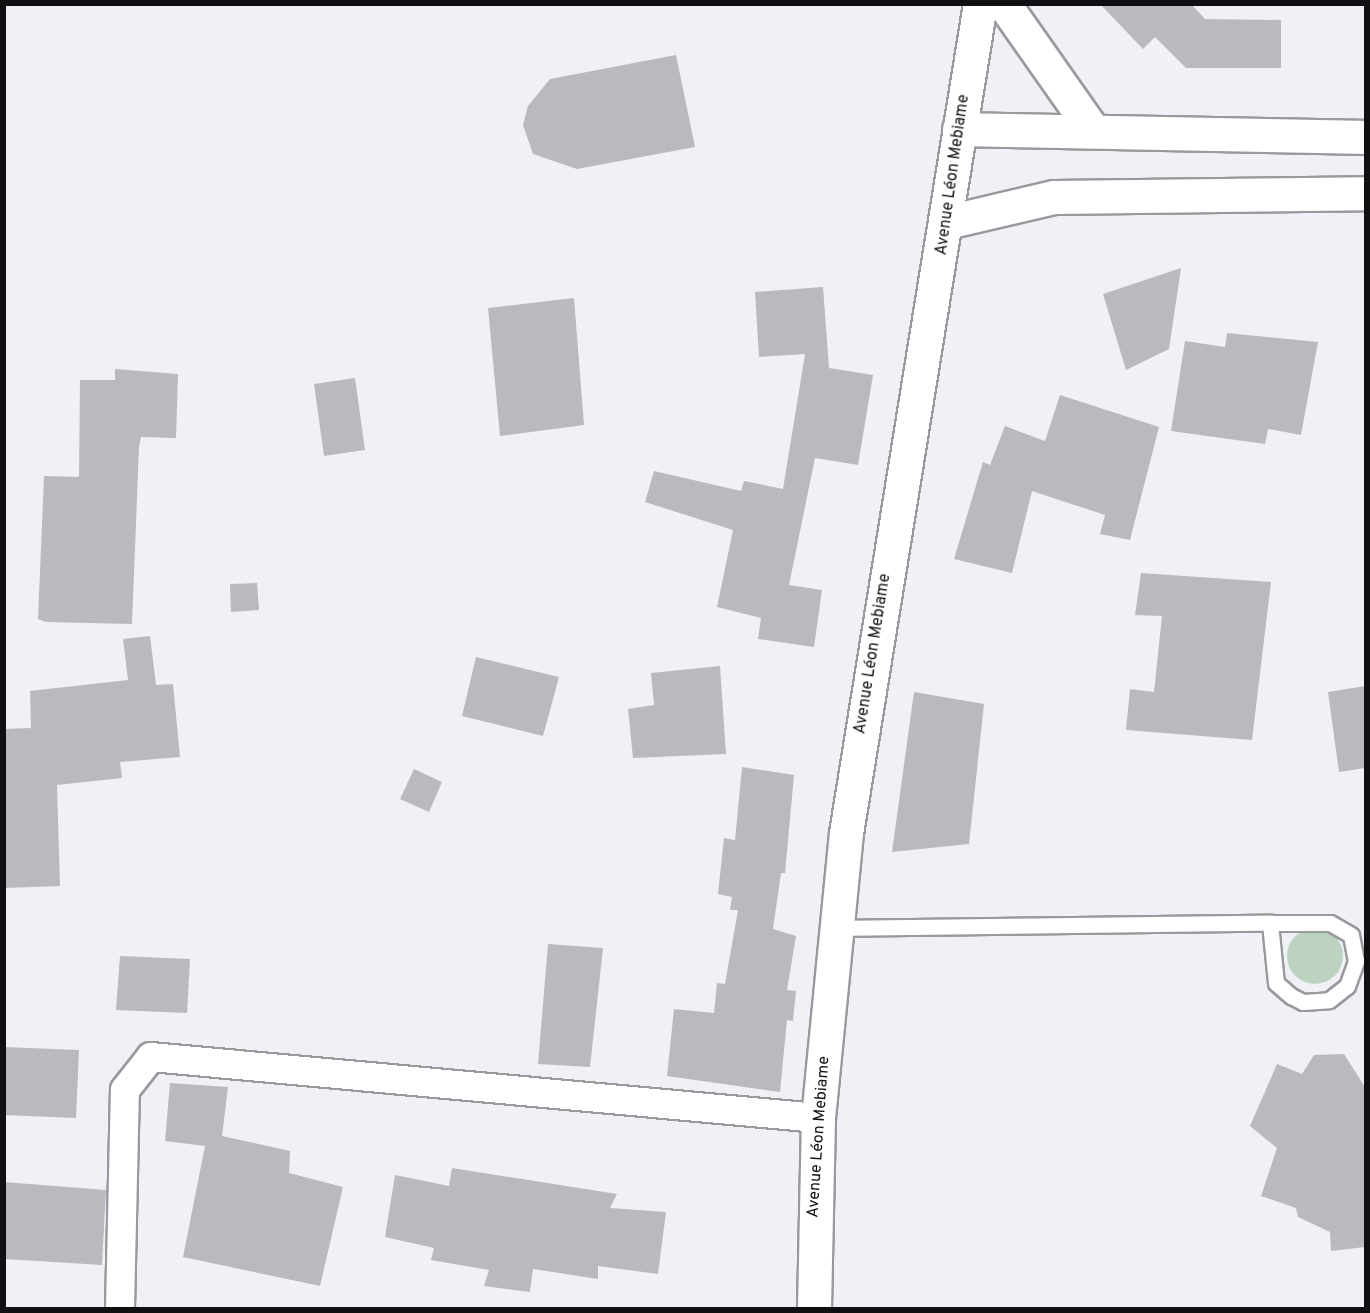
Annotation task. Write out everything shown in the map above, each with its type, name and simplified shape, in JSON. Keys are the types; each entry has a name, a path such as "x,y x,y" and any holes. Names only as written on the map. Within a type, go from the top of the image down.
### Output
{"street":[{"name":"Avenue Léon Mebiame","path":"814,1308 818,1118 836,928 870,665 947,222 958,129 980,4"},
{"path":"1004,4 1092,129"},
{"path":"958,129 1092,129 1365,137"},
{"path":"947,222 1054,197 1365,193"},
{"path":"120,1308 125,1090 151,1057 818,1118"}],"lane":[{"path":"836,928 1270,923 1330,923 1351,935 1356,961 1347,986 1329,1000 1303,1002 1291,996 1276,983 1270,923"}],"green space":[{"path":"1315,928 1326,930 1335,936 1341,945 1343,956 1341,967 1335,976 1326,982 1315,984 1304,982 1295,976 1289,967 1287,956 1289,945 1295,936 1304,930"}],"building":[{"path":"1100,4 1191,4 1205,19 1281,20 1281,68 1186,68 1155,37 1143,49"},
{"path":"676,55 695,147 577,169 533,154 523,125 528,106 550,79"},
{"path":"1181,268 1169,349 1126,370 1103,294"},
{"path":"823,287 829,368 873,375 858,465 815,458 789,585 822,590 814,647 758,639 761,618 717,607 733,530 645,502 654,471 741,491 744,481 783,489 805,354 759,357 755,292"},
{"path":"574,298 584,425 500,436 488,308"},
{"path":"1227,333 1318,342 1301,435 1268,429 1265,444 1171,431 1185,341 1225,347"},
{"path":"115,369 178,374 176,438 141,437 139,447 132,624 46,622 38,619 44,476 79,477 80,380 115,380"},
{"path":"355,378 365,450 324,456 314,384"},
{"path":"1060,395 1159,427 1130,540 1100,534 1105,515 1032,491 1012,573 954,559 983,462 990,465 1005,426 1045,441"},
{"path":"1141,573 1271,582 1252,740 1126,730 1130,689 1154,692 1162,616 1135,615"},
{"path":"257,583 259,610 231,612 230,584"},
{"path":"150,636 156,685 173,684 180,757 120,762 122,778 57,785 60,886 4,888 4,729 31,728 30,691 128,680 123,639"},
{"path":"476,657 559,677 543,736 462,716"},
{"path":"720,666 726,754 633,758 628,709 654,705 651,673"},
{"path":"1365,686 1365,768 1339,772 1328,692"},
{"path":"914,692 984,704 969,844 892,852"},
{"path":"742,767 794,775 785,873 781,873 773,929 796,936 787,990 796,991 793,1021 787,1020 780,1092 667,1076 674,1009 714,1013 717,983 725,984 738,910 730,910 732,897 718,894 724,838 735,840"},
{"path":"414,769 442,782 429,812 400,799"},
{"path":"548,944 603,948 590,1067 538,1064"},
{"path":"120,956 190,959 187,1013 116,1010"},
{"path":"4,1047 79,1050 76,1118 4,1115"},
{"path":"1344,1054 1365,1087 1365,1247 1331,1251 1330,1232 1298,1217 1296,1208 1261,1196 1277,1148 1250,1126 1277,1064 1302,1074 1314,1055"},
{"path":"170,1083 228,1087 222,1136 290,1151 289,1173 343,1187 320,1286 183,1257 205,1146 165,1141"},
{"path":"452,1168 617,1194 610,1208 666,1212 658,1274 598,1266 598,1279 533,1269 530,1292 484,1286 489,1270 431,1260 434,1248 385,1237 395,1175 449,1186"},
{"path":"4,1182 106,1190 102,1265 4,1259"}]}
